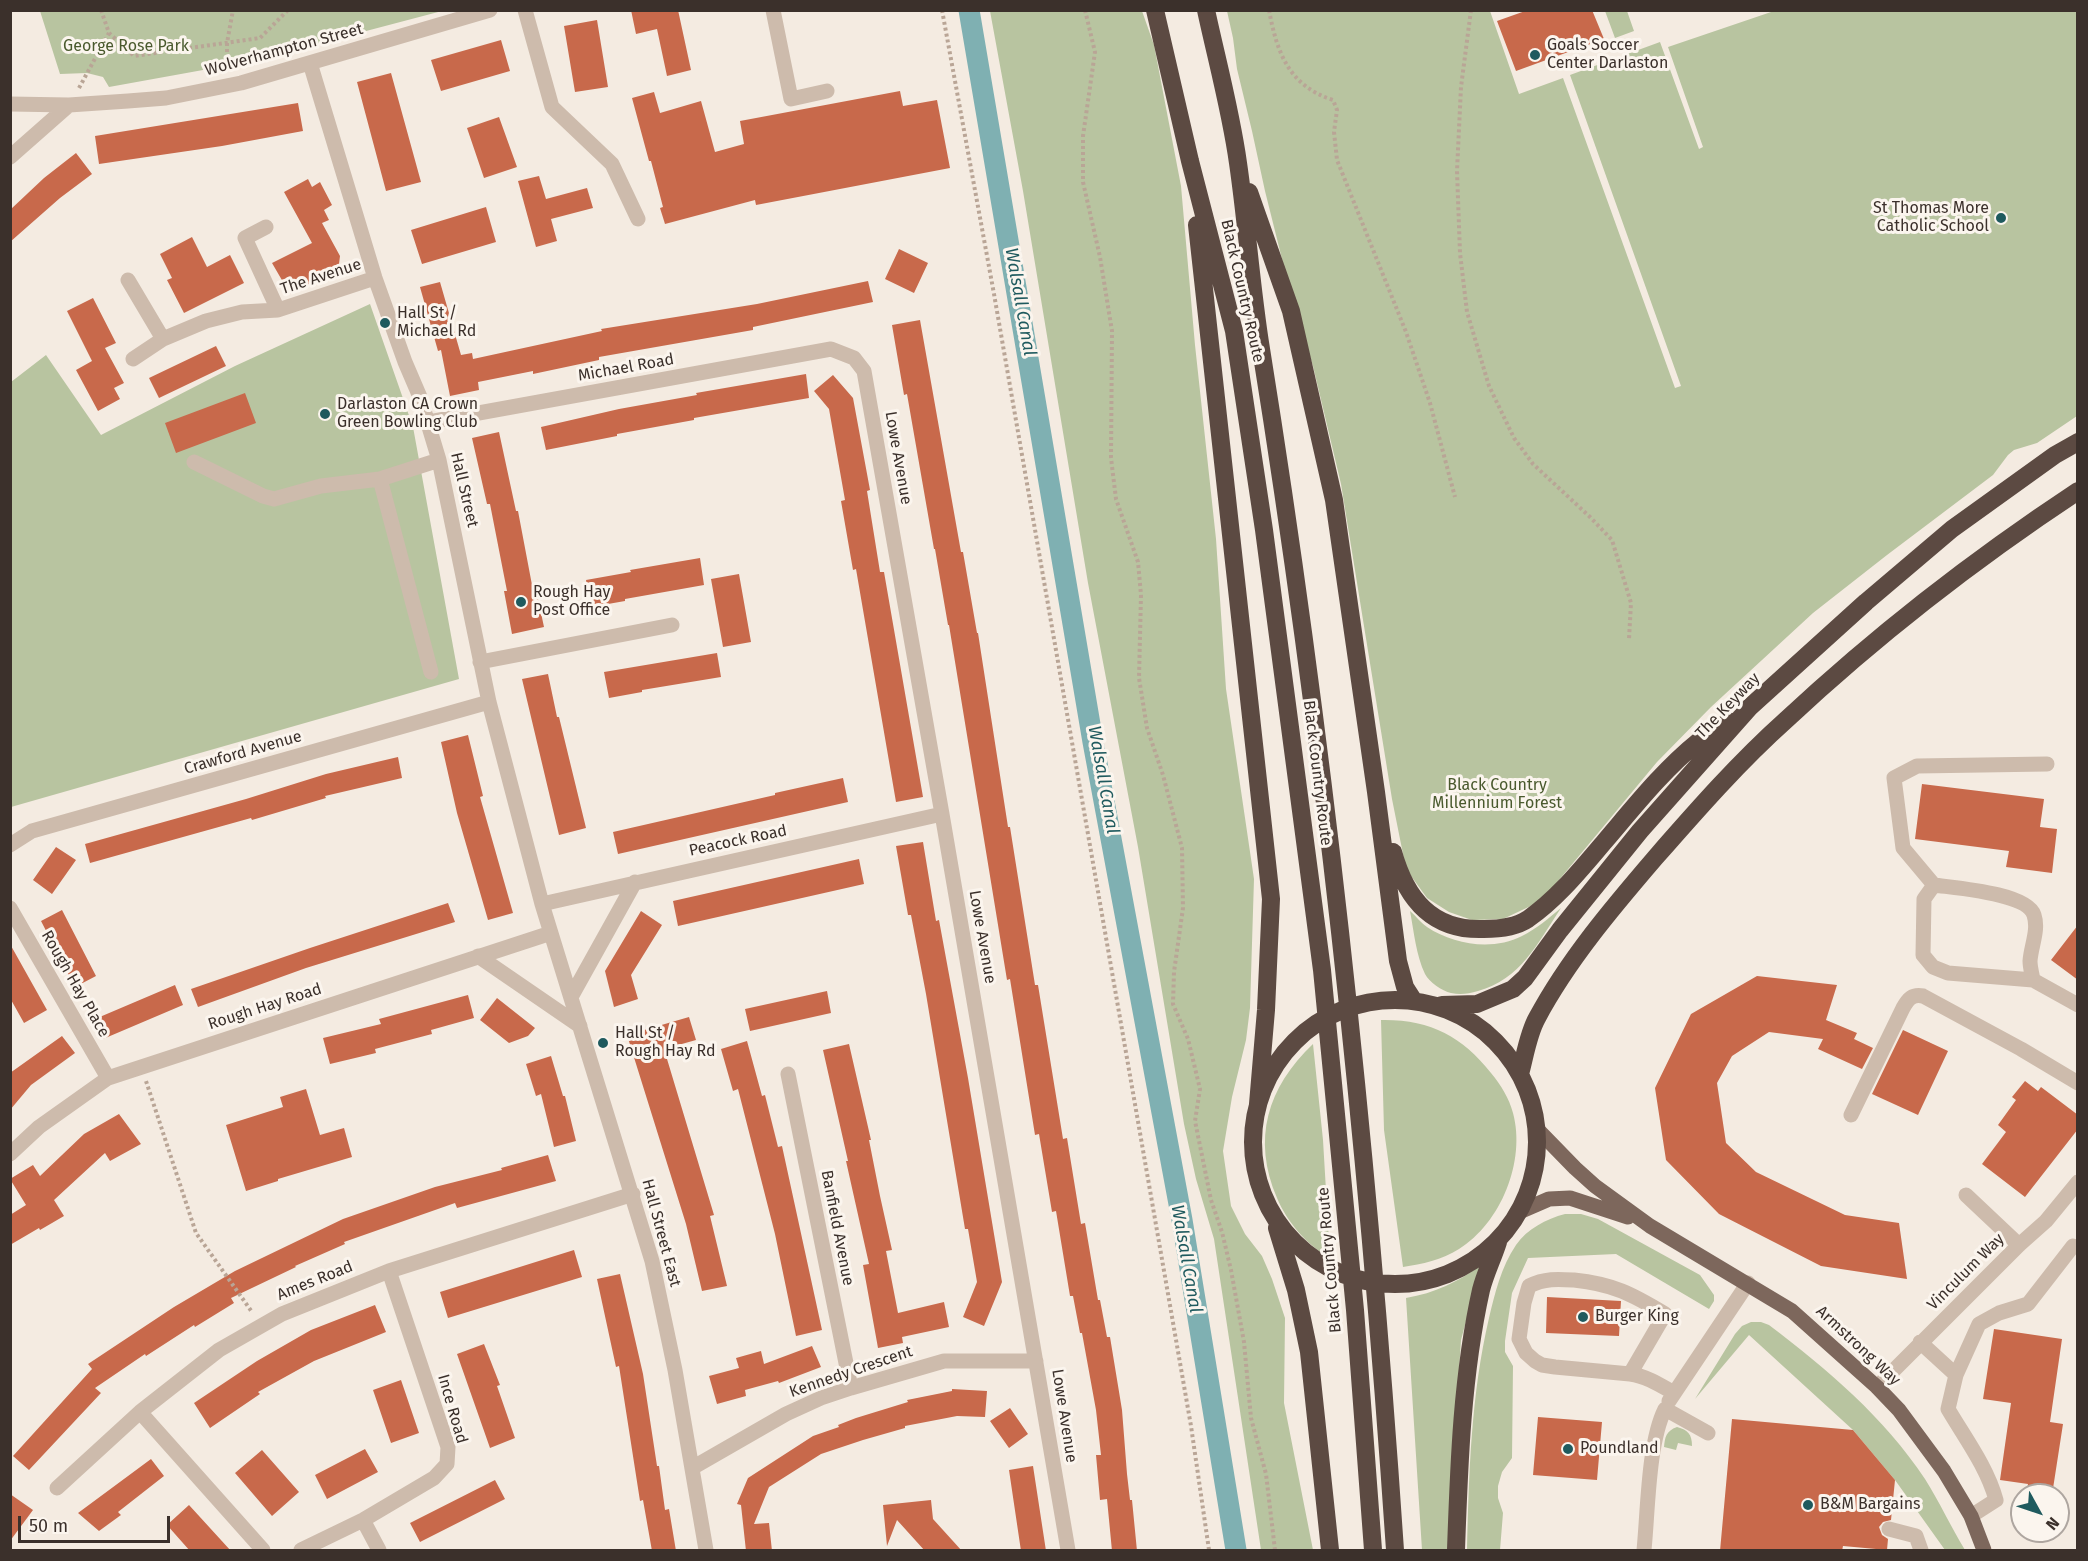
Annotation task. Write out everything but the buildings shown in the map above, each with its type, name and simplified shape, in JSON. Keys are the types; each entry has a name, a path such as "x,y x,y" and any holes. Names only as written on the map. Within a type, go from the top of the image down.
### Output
{"highway":[{"name":"Black Country Route","path":"1155,10 1190,161 1234,331 1287,690 1322,969 1355,1310 1373,1551"},
{"name":"Black Country Route","path":"1206,10 1238,159 1256,321 1289,526 1313,706 1352,1049 1368,1214 1395,1551"},
{"path":"1238,159 1290,312 1334,500 1398,961 1405,987 1414,1001"},
{"path":"1190,161 1271,899 1266,1010 1258,1104 1253,1129 1254,1165 1260,1186 1275,1218 1296,1290 1309,1352 1330,1551"},
{"name":"The Keyway","path":"1434,1005 1477,1004 1513,989 1525,978 1560,930 1640,831 1749,707 1866,602 1952,529 2078,442"},
{"path":"1520,1074 1536,1020 1557,985 1582,948 1629,889 1703,803 1784,721 1867,649 2009,537 2078,491"},
{"path":"1376,792 1399,873 1413,898 1441,922 1468,930 1510,926 1527,920 1564,889 1648,791 1699,741 1749,707"},
{"path":"1258,1104 1267,1080 1277,1063 1292,1044 1321,1020 1359,1004 1386,1000 1414,1001 1434,1005 1470,1021 1506,1052 1520,1074 1534,1110 1537,1129 1535,1169 1519,1212 1500,1238 1469,1264 1436,1278 1400,1284 1373,1283 1335,1271 1315,1260 1290,1239 1275,1218"},
{"path":"1456,1551 1459,1457 1468,1360 1482,1288 1500,1238"}],"main road":[{"name":"Armstrong Way","path":"1537,1129 1594,1186 1650,1226 1792,1311 1877,1387 1899,1410 1944,1471 1971,1516 1984,1551"},
{"name":"Armstrong Way","path":"1519,1212 1550,1199 1569,1198 1604,1208 1650,1226"}],"street":[{"name":"Wolverhampton Street","path":"10,104 69,105 166,98 241,83 490,10"},
{"path":"525,10 552,107 612,164 638,219"},
{"path":"773,10 791,99 827,91"},
{"name":"Hall Street","path":"310,63 375,278 429,422 439,460 489,702 551,933"},
{"path":"10,157 69,105"},
{"name":"The Avenue","path":"266,227 245,238 278,310"},
{"name":"The Avenue","path":"133,359 163,339 206,321 242,312 278,310 375,278"},
{"path":"128,280 163,339"},
{"name":"Michael Road","path":"429,422 831,349"},
{"name":"Lowe Avenue","path":"831,349 854,358 864,371 1068,1551"},
{"path":"194,462 263,496 274,499 321,486 380,479 439,460"},
{"path":"380,479 431,672"},
{"path":"480,662 672,625"},
{"name":"Crawford Avenue","path":"10,845 32,831 489,702"},
{"path":"2033,980 2030,962 2036,928 2034,913 2025,904 2006,896 1934,885 1903,848 1894,778 1917,766 2047,764"},
{"name":"Peacock Road","path":"542,904 942,814"},
{"path":"571,997 635,882"},
{"path":"1934,885 1924,899 1923,954 1933,967 1948,973 2033,980 2078,1005"},
{"name":"Rough Hay Place","path":"10,908 108,1078"},
{"name":"Hall Street East","path":"551,933 652,1261 706,1551"},
{"name":"Rough Hay Road","path":"10,1154 39,1127 108,1078 551,933"},
{"path":"478,956 580,1026"},
{"path":"1851,1115 1903,1008 1908,999 1916,995 1923,996 2021,1049 2078,1083"},
{"name":"Banfield Avenue","path":"788,1074 850,1388"},
{"name":"Vinculum Way","path":"1877,1387 1920,1341 2046,1221 2078,1182"},
{"name":"Ames Road","path":"57,1488 140,1412 219,1350 282,1314 389,1270 633,1194"},
{"path":"1966,1195 2019,1245"},
{"path":"1971,1516 1996,1500 1986,1473 1948,1409 1956,1375 1979,1324 1999,1313 2028,1304 2073,1246"},
{"name":"Ince Road","path":"301,1551 363,1520 434,1478 447,1464 448,1447 389,1270"},
{"path":"1630,1374 1665,1314 1634,1295 1615,1287 1593,1282 1557,1278 1540,1280 1529,1286 1519,1339 1526,1353 1535,1361 1542,1365 1555,1367 1630,1374 1651,1380 1674,1393"},
{"path":"1644,1551 1654,1443 1661,1418 1674,1393 1748,1283"},
{"path":"1920,1341 1956,1375"},
{"name":"Kennedy Crescent","path":"692,1468 786,1414 850,1388 944,1360 1036,1361"},
{"path":"1665,1409 1708,1433"},
{"path":"140,1412 263,1551"},
{"path":"363,1520 379,1551"},
{"path":"1890,1529 1916,1536 1921,1551"}],"path":[{"path":"101,10 108,33 134,56 260,38 288,10"},
{"path":"227,71 227,43 233,10"},
{"path":"942,10 996,306 1187,1403 1209,1551"},
{"path":"1085,10 1095,52 1083,136 1083,182 1100,257 1112,331 1111,458 1116,500 1138,562 1141,595 1139,678 1147,728 1163,776 1182,848 1183,908 1174,972 1173,1004 1188,1039 1200,1089 1195,1121 1210,1200 1222,1232 1235,1290 1244,1342 1251,1418 1266,1474 1275,1551"},
{"path":"1269,10 1273,32 1284,61 1302,85 1320,96 1333,100 1337,110 1334,132 1337,160 1406,332 1430,403 1455,497"},
{"path":"1471,10 1461,87 1457,171 1460,253 1467,312 1489,386 1514,438 1533,464 1612,540 1630,603 1629,639"},
{"path":"69,105 108,33"},
{"path":"141,1067 196,1233 261,1325"}],"green space":[{"name":"George Rose Park","path":"40,10 442,11 313,45 203,70 109,87 103,77 87,73 60,74"},
{"path":"990,11 1142,11 1154,45 1181,186 1216,539 1226,689 1254,879 1250,1008 1246,1040 1232,1097 1223,1151 1231,1206 1245,1234 1262,1256 1285,1318 1284,1403 1313,1550 1261,1550 1214,1239 1196,1179 1184,1124 1138,847 1088,583 1023,191"},
{"name":"Black Country Millennium Forest","path":"1227,11 1490,11 1519,94 1563,78 1675,388 1681,386 1570,75 1660,42 1699,149 1703,147 1668,47 1774,11 2077,11 2077,416 2037,443 2014,450 1993,475 1813,613 1711,707 1657,762 1554,886 1537,903 1503,919 1472,920 1449,912 1427,898 1406,869 1392,799 1341,484 1313,366 1294,307 1265,191 1237,69"},
{"path":"1605,11 1627,11 1634,31 1615,38"},
{"path":"370,304 413,427 459,679 11,807 11,382 46,355 101,435 235,366"},
{"path":"1561,908 1527,959 1506,978 1493,985 1471,993 1454,994 1436,986 1425,974 1417,951 1410,911 1425,925 1449,938 1461,942 1486,944 1511,941 1522,936"},
{"path":"1381,1020 1398,1020 1429,1027 1443,1032 1468,1049 1491,1073 1504,1092 1513,1113 1516,1132 1513,1170 1507,1189 1487,1224 1474,1238 1452,1253 1432,1261 1403,1267 1384,1130"},
{"path":"1313,1044 1323,1140 1330,1258 1306,1240 1286,1216 1269,1176 1266,1155 1265,1135 1268,1115 1275,1097 1284,1078"},
{"path":"1565,1214 1581,1214 1598,1219 1700,1275 1714,1295 1714,1301 1709,1309 1616,1254 1528,1258 1512,1293 1505,1341 1505,1352 1513,1366 1512,1458 1502,1472 1498,1486 1498,1498 1503,1513 1500,1550 1467,1550 1470,1463 1478,1376 1496,1290 1506,1262 1520,1239 1538,1225"},
{"path":"1481,1265 1461,1340 1448,1550 1422,1550 1406,1298 1446,1286"},
{"path":"1751,1322 1769,1325 1833,1377 1873,1415 1909,1456 1925,1479 1965,1550 1945,1550 1895,1480 1853,1430 1749,1335 1695,1399 1735,1334 1742,1326"},
{"path":"1677,1427 1689,1433 1692,1446 1678,1443 1676,1450 1664,1447 1670,1430"}],"waterway":[{"name":"Walsall Canal","path":"969,10 1093,742 1182,1220 1236,1550"}],"place":[{"name":"Goals Soccer Center Darlaston","path":"1535,55"},
{"name":"St Thomas More Catholic School","path":"2001,218"},
{"name":"Hall St / Michael Rd","path":"385,323"},
{"name":"Darlaston CA Crown Green Bowling Club","path":"325,414"},
{"name":"Rough Hay Post Office","path":"521,602"},
{"name":"Hall St / Rough Hay Rd","path":"603,1043"},
{"name":"Burger King","path":"1583,1317"},
{"name":"Poundland","path":"1568,1449"},
{"name":"B&M Bargains","path":"1808,1505"}]}
